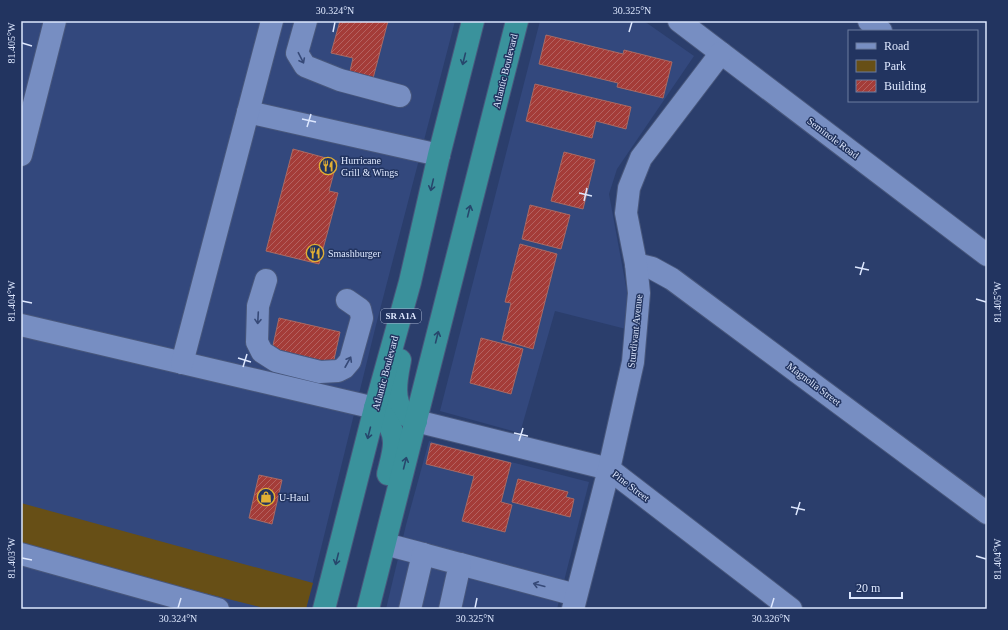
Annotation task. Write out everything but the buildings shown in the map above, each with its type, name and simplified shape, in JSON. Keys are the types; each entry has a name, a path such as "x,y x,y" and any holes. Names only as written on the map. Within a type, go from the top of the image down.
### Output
{"highway":[{"name":"Atlantic Boulevard","path":"324,609 410,282 439,155 473,21"},
{"name":"Atlantic Boulevard","path":"368,609 517,21"},
{"path":"410,282 396,386 398,402 401,408 404,413 416,420"},
{"path":"376,408 390,425 394,442 376,532 385,544"}],"street":[{"path":"21,155 55,21"},
{"path":"182,362 272,21"},
{"path":"306,21 297,53 305,66 340,80 400,96"},
{"name":"Seminole Road","path":"679,21 987,255"},
{"path":"869,21 880,30"},
{"name":"Sturdivant Avenue","path":"574,602 609,469 633,362 639,293 636,264 626,213 629,188 642,158 721,53"},
{"path":"248,112 439,155"},
{"name":"Magnolia Street","path":"636,264 652,268 672,279 987,513"},
{"path":"266,280 258,306 257,342 262,352 276,361 320,372 338,371 344,368 350,361 362,318 360,309 347,300"},
{"path":"21,325 376,408"},
{"name":"Pine Street","path":"416,420 609,469 791,609"},
{"path":"385,544 460,564 574,602"},
{"path":"21,554 218,609"},
{"path":"410,609 423,554"},
{"path":"450,609 460,564"}],"shaded area":[{"path":"21,21 455,21 376,325 306,609 21,609"},
{"path":"540,21 644,21 694,56 617,169 609,194 627,292 626,329 555,311 520,433 440,411"},
{"path":"429,441 589,482 557,609 386,609 406,525"}],"green space":[{"path":"21,503 313,583 306,609 260,609 260,607 21,547"}],"place":[{"name":"Hurricane Grill & Wings","path":"328,166"},
{"name":"Smashburger","path":"315,253"},
{"name":"U-Haul","path":"266,497"}]}
